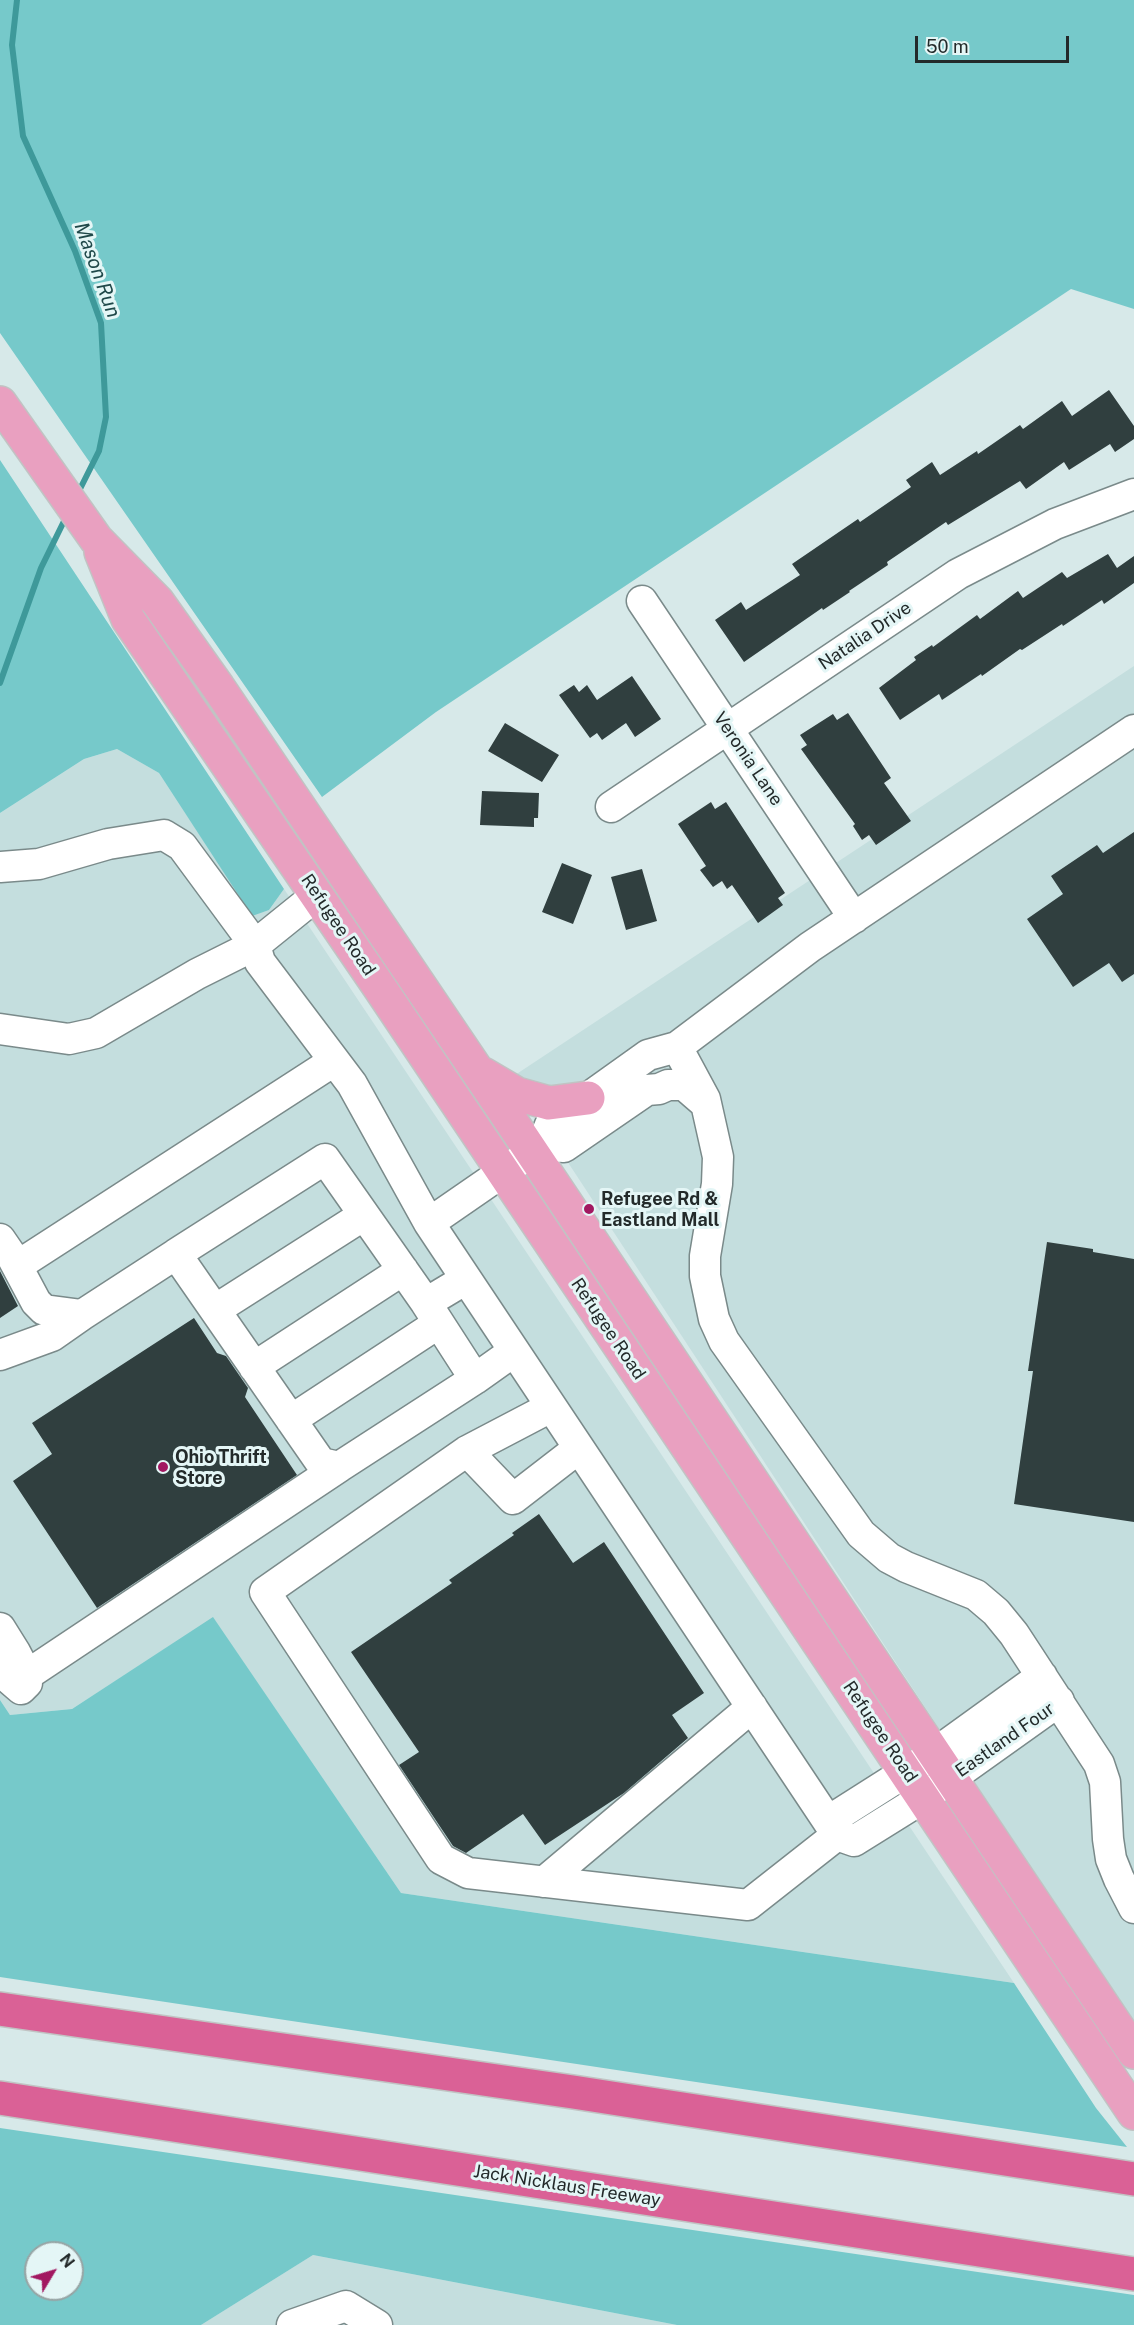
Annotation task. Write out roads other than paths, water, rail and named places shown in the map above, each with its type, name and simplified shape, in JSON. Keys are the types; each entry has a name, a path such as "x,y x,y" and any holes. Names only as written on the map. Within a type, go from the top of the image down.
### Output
{"highway":[{"path":"0,2009 573,2092 1134,2179"},
{"name":"Jack Nicklaus Freeway","path":"0,2098 1134,2274"}],"main road":[{"name":"Refugee Road","path":"0,402 90,531 157,601 224,696 477,1071 537,1149 942,1766 1134,2052"},
{"name":"Refugee Road","path":"90,531 128,619 503,1171 1134,2113"},
{"path":"477,1071 517,1094 549,1103 588,1098"}],"street":[{"name":"Natalia Drive","path":"611,807 958,574 1055,524 1134,494"},
{"name":"Veronia Lane","path":"642,601 854,918"},
{"path":"537,1149 549,1125 648,1055 676,1047 796,956 1134,730"},
{"path":"0,867 39,864 108,844 164,835 182,846 255,945 260,962 352,1084 429,1223 837,1835 854,1841 923,1798 942,1766"},
{"path":"0,1029 69,1039 96,1033 196,974 255,945 317,895"},
{"path":"648,1090 652,1080 661,1074 676,1047"},
{"path":"676,1047 697,1082 706,1104 718,1166 716,1197 705,1256 705,1276 714,1319 729,1349 861,1534 898,1563 916,1572 965,1589 983,1600 1014,1634 1099,1764 1105,1782 1108,1839 1112,1859 1119,1879 1134,1908"},
{"path":"17,1266 334,1060"},
{"path":"429,1223 537,1149 564,1147 648,1090 673,1084 684,1085 706,1104"},
{"path":"0,1355 52,1336 325,1159 433,1313 475,1379"},
{"path":"215,1310 364,1215"},
{"path":"0,1239 36,1302 44,1310 82,1316"},
{"path":"176,1254 321,1463 339,1467"},
{"path":"254,1367 403,1270"},
{"path":"291,1420 433,1313 466,1279"},
{"path":"13,1673 339,1467 513,1352"},
{"path":"551,1407 467,1451 265,1592 441,1859 468,1873 748,1905 837,1835 838,1815 905,1770 942,1766"},
{"path":"467,1451 513,1499 579,1448"},
{"path":"0,1628 15,1652 13,1673"},
{"name":"Eastland Four","path":"942,1766 1042,1676"},
{"name":"Eastland Four","path":"942,1766 1059,1701"},
{"path":"544,1882 752,1707"},
{"path":"292,2325 346,2306 376,2325"}],"waterway":[{"name":"Mason Run","path":"17,0 12,45 23,136 75,251 101,323 106,417 99,451 77,495"},
{"name":"Mason Run","path":"0,683 41,568 67,515"}],"place":[{"name":"Refugee Rd & Eastland Mall","path":"589,1209"},
{"name":"Ohio Thrift Store","path":"163,1467"}]}
